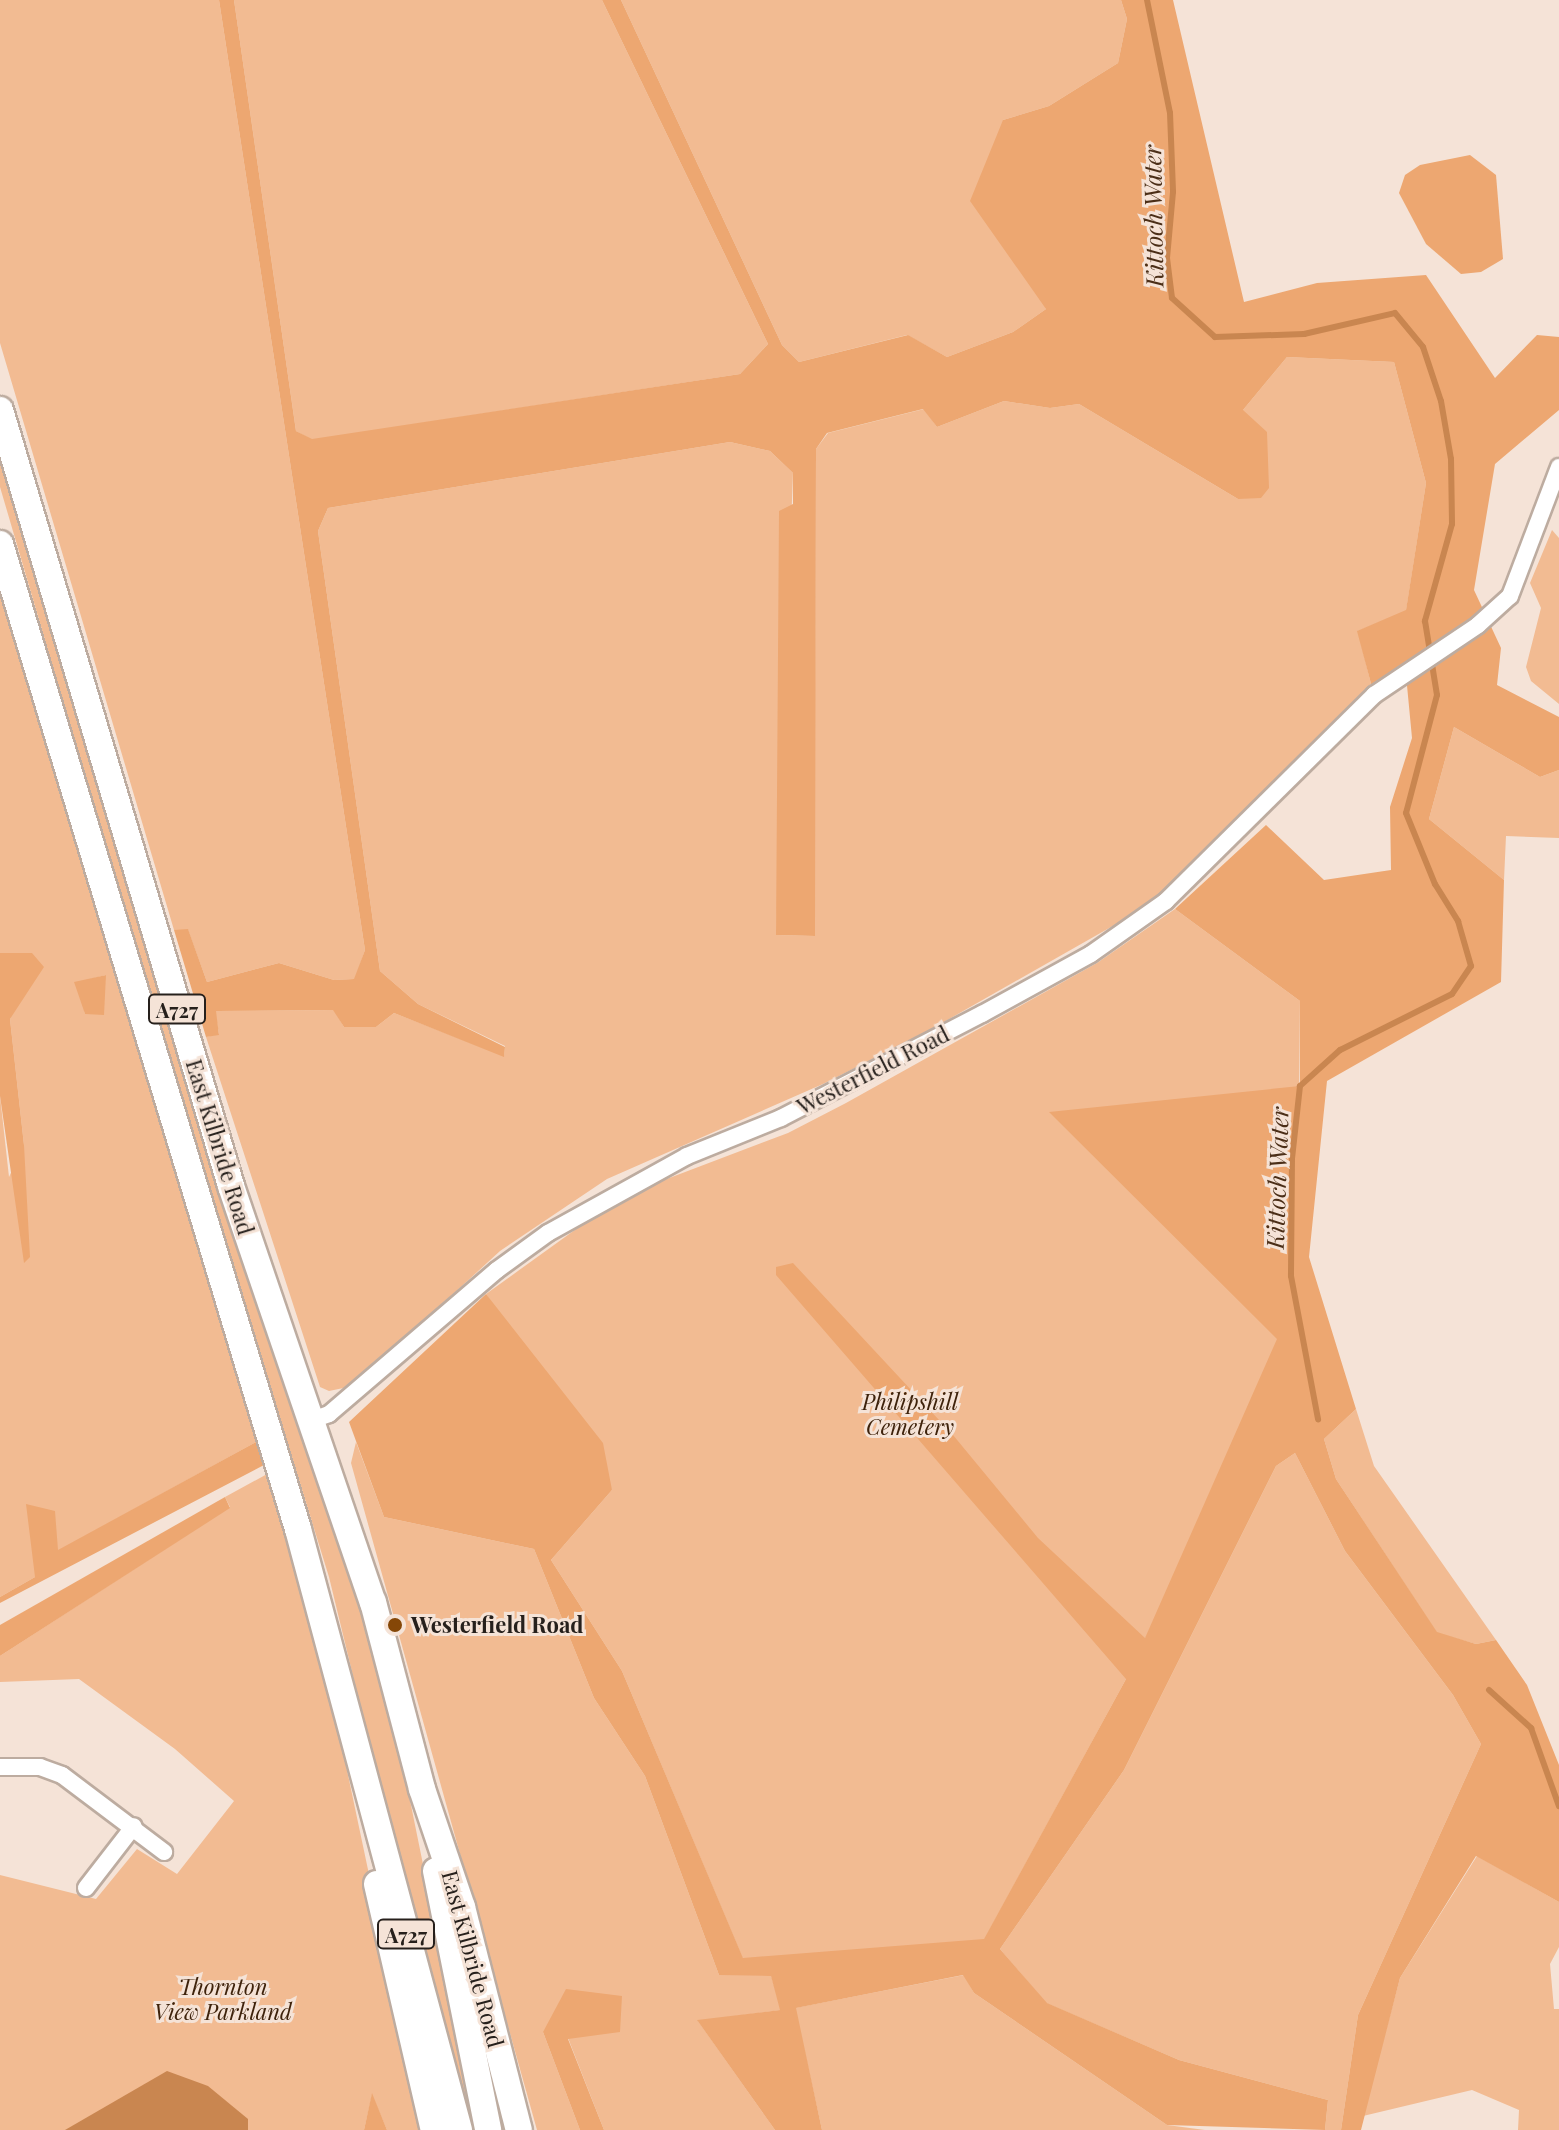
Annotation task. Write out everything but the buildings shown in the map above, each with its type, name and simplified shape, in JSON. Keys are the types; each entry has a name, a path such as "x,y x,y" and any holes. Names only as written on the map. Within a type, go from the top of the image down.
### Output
{"main road":[{"name":"East Kilbride Road","path":"0,410 199,1082 309,1421 373,1602 422,1789 488,2130"},
{"name":"East Kilbride Road","path":"0,544 298,1529 351,1739 459,2130"},
{"name":"East Kilbride Road","path":"351,1739 387,1946 434,2130"},
{"name":"East Kilbride Road","path":"422,1789 462,1907 519,2130"}],"street":[{"name":"Westerfield Road","path":"309,1421 329,1414 497,1270 583,1212 687,1156 872,1072 1091,954 1166,901 1374,695 1478,625 1510,596 1559,467"},
{"path":"0,1767 40,1767 62,1775 134,1826 164,1852"},
{"path":"86,1888 134,1826"}],"green space":[{"path":"0,0 219,0 365,950 355,979 334,980 279,963 207,982 188,930 174,930 0,343"},
{"path":"219,0 234,0 296,431 312,439 740,374 768,344 602,0 621,0 782,345 799,362 908,335 947,357 1013,332 1046,309 970,201 1003,120 1049,106 1118,63 1127,19 1121,0 1173,0 1244,302 1317,283 1426,275 1495,378 1537,335 1559,337 1559,410 1495,464 1474,590 1501,648 1497,685 1559,717 1559,770 1540,777 1454,727 1429,819 1504,880 1501,982 1327,1081 1309,1257 1356,1409 1324,1439 1336,1479 1437,1632 1476,1644 1496,1640 1527,1685 1559,1765 1559,1902 1476,1856 1400,1978 1361,2130 1341,2130 1358,2015 1481,1744 1453,1695 1345,1551 1295,1453 1276,1466 1124,1770 1000,1949 1047,2003 1179,2060 1328,2100 1325,2130 1167,2125 974,1993 963,1975 796,2008 822,2130 775,2130 697,2020 780,2010 771,1976 719,1975 645,1776 594,1698 534,1549 384,1517 349,1422 486,1294 603,1443 612,1490 551,1560 622,1671 743,1958 984,1939 1126,1679 776,1275 776,1267 793,1263 953,1435 1038,1538 1145,1638 1277,1339 1049,1112 1300,1086 1300,1001 1175,909 1266,825 1324,880 1391,870 1390,807 1412,738 1406,675 1374,695 1357,631 1406,610 1426,483 1394,362 1287,357 1243,410 1267,432 1269,488 1261,498 1238,499 1079,404 1050,408 1004,401 937,427 923,409 827,433 816,449 815,936 776,935 779,511 793,504 793,473 770,451 730,442 328,508 318,531 380,971 418,1004 505,1047 504,1057 394,1013 376,1027 344,1027 333,1010 216,1011 219,1035 206,1037 174,930 188,929 207,982 279,963 334,980 354,979 365,950"},
{"path":"234,0 602,0 768,344 740,374 312,440 296,431"},
{"path":"621,0 1121,0 1127,19 1118,63 1049,106 1003,120 1046,309 1013,332 947,357 907,335 799,362 782,345"},
{"path":"1470,155 1496,175 1503,259 1481,272 1461,274 1426,244 1399,193 1405,175 1420,165"},
{"path":"1287,357 1394,362 1426,483 1406,611 1358,631 1371,684 1162,898 928,1031 823,1084 607,1179 500,1251 353,1386 329,1391 320,1387 206,1037 219,1034 215,1011 334,1010 344,1027 376,1027 394,1013 504,1056 505,1046 418,1004 380,971 318,531 328,508 730,442 770,451 793,473 776,935 814,936 816,449 828,433 924,409 937,427 1004,401 1050,408 1079,404 1238,499 1243,410"},
{"path":"0,454 389,1697 477,2130 471,2130 415,1931 329,1577 144,977 0,487"},
{"path":"1552,530 1559,538 1559,704 1531,681 1526,667 1541,608 1530,583"},
{"path":"0,581 256,1442 58,1551 35,1577 0,1597 0,1096 9,1177 24,1145 10,1019 32,953 0,953","holes":["106,975 85,1014 79,982"]},
{"path":"1454,727 1540,777 1559,770 1559,838 1506,836 1504,880 1429,819"},
{"name":"Philipshill Cemetery","path":"1175,909 1300,1001 1297,1318 1126,1679 984,1940 743,1959 622,1671 551,1560 612,1490 486,1294 622,1196 788,1133 846,1103 1097,963"},
{"path":"0,953 32,953 44,967 10,1019 24,1145 30,1257 24,1263 0,1096"},
{"path":"106,975 104,1015 85,1014 74,982"},
{"path":"1356,1409 1374,1466 1496,1640 1476,1644 1437,1633 1336,1479 1324,1439"},
{"path":"256,1442 264,1465 0,1603 0,1597 35,1577 26,1504 55,1511 58,1550"},
{"path":"356,1442 384,1517 534,1549 594,1698 645,1776 719,1975 771,1975 781,2010 698,2021 775,2130 604,2130 568,2038 543,2032 580,2130 537,2130 351,1463"},
{"path":"1295,1453 1345,1551 1453,1695 1481,1744 1358,2015 1341,2130 1325,2130 1328,2100 1179,2060 1046,2003 1000,1949 1124,1770 1276,1466"},
{"name":"Thornton View Parkland","path":"269,1473 314,1614 423,2130 387,2130 372,2095 364,2130 0,2130 0,1875 96,1899 137,1849 177,1874 234,1801 175,1749 79,1679 0,1682 0,1656 230,1507 225,1497"},
{"path":"225,1497 230,1508 0,1656 0,1625"},
{"path":"1477,1856 1559,1902 1559,1947 1550,1964 1554,2009 1559,2009 1559,2130 1518,2130 1519,2110 1472,2090 1363,2116 1400,1978"},
{"path":"964,1975 974,1993 1167,2125 1205,2130 822,2130 795,2008"},
{"path":"566,1989 622,1996 620,2032 568,2039 604,2130 580,2130 543,2032"},
{"path":"372,2093 387,2130 364,2130"}],"shaded area":[{"path":"167,2071 208,2086 248,2119 248,2130 65,2130"}],"waterway":[{"name":"Kittoch Water","path":"1147,0 1170,113 1173,192 1167,258 1172,298 1215,337 1304,334 1395,313 1423,347 1441,401 1451,459 1452,524 1425,621 1437,695 1406,813 1435,884 1458,921 1471,966 1452,994 1340,1050 1300,1086 1292,1158 1291,1276 1318,1419"},
{"name":"Kittoch Water","path":"1489,1690 1531,1728 1559,1806"}],"place":[{"name":"Westerfield Road","path":"395,1625"}]}
